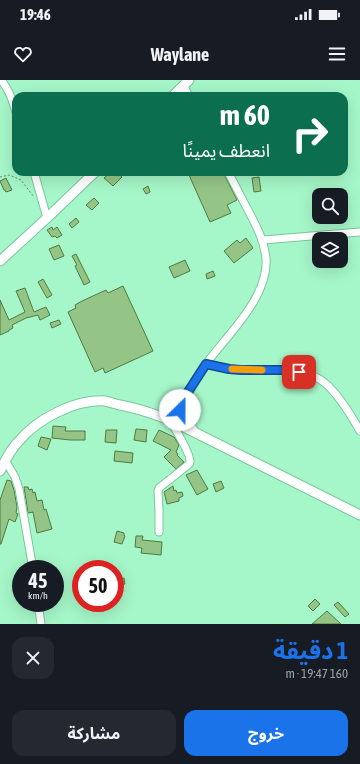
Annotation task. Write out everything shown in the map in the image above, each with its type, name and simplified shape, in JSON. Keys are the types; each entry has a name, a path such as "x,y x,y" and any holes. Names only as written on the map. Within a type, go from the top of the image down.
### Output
{"main road":[{"path":"177,92 186,83"},
{"path":"0,261 91,176"},
{"path":"0,470 17,442 38,423 70,407 88,402 105,401 144,410 170,420 360,515"},
{"path":"179,406 184,418 195,433"}],"street":[{"path":"1,80 12,100"},
{"path":"35,176 47,218"},
{"path":"159,532 159,488 190,462 182,441 170,420 206,364 248,310 262,285 265,272 266,258 262,240 230,176"},
{"path":"262,240 360,233"},
{"path":"206,364 241,370 282,370 299,372 313,376 322,381 333,392 360,431"},
{"path":"5,460 16,477 31,560"},
{"path":"39,612 41,624"}],"path":[{"path":"0,177 9,175 21,180 34,197"}],"building":[{"path":"106,176 122,177 113,186 104,178"},
{"path":"189,176 225,176 237,200 227,205 231,213 210,222"},
{"path":"259,177 261,191 254,192 252,178"},
{"path":"6,178 12,190 6,192 0,181"},
{"path":"148,186 150,192 146,194 143,189"},
{"path":"94,198 99,203 92,210 86,205"},
{"path":"76,218 79,222 72,228 69,224"},
{"path":"52,227 53,230 57,227 62,235 57,238 55,236 52,237 47,230"},
{"path":"246,238 253,248 234,263 224,251 237,240 240,243"},
{"path":"59,245 64,256 54,260 49,249"},
{"path":"76,254 90,282 84,285 72,256"},
{"path":"185,260 190,271 174,278 169,267"},
{"path":"213,271 215,276 207,279 206,274"},
{"path":"43,279 52,295 47,298 38,282"},
{"path":"123,286 153,351 105,373 103,368 95,372 68,312 76,308 75,305 82,301 106,290 108,293"},
{"path":"25,288 34,312 46,307 50,315 40,320 38,315 26,318 12,325 13,328 0,335 0,300 9,320 25,312 16,291"},
{"path":"59,320 61,324 52,328 50,323"},
{"path":"53,426 66,427 65,431 85,431 85,440 52,438"},
{"path":"136,429 147,430 146,442 134,440"},
{"path":"106,430 117,430 116,443 105,442"},
{"path":"159,430 174,437 179,445 176,452 184,462 176,469 164,457 171,450 153,441"},
{"path":"41,437 51,439 47,450 38,446"},
{"path":"115,451 133,453 132,463 114,461"},
{"path":"197,470 208,489 197,495 186,475"},
{"path":"7,480 11,481 14,490 17,507 16,513 18,514 15,522 9,519 0,544 0,500"},
{"path":"221,481 224,488 216,492 213,484"},
{"path":"173,486 174,491 176,490 177,493 182,492 183,496 179,498 179,501 167,504 164,492"},
{"path":"24,487 28,487 29,490 32,489 33,493 35,492 37,501 42,500 44,510 46,509 52,529 37,533 33,512 28,513"},
{"path":"117,531 124,533 125,536 122,544 114,542"},
{"path":"136,536 143,536 142,540 162,542 161,555 141,553 142,548 135,547"},
{"path":"315,599 320,604 313,611 308,606"},
{"path":"338,602 349,614 345,617 334,605"},
{"path":"327,611 341,624 312,624"}],"slow traffic":[{"path":"232,369 262,370"}],"route":[{"path":"180,410 179,406 206,364 229,369 282,370 299,372"}]}
